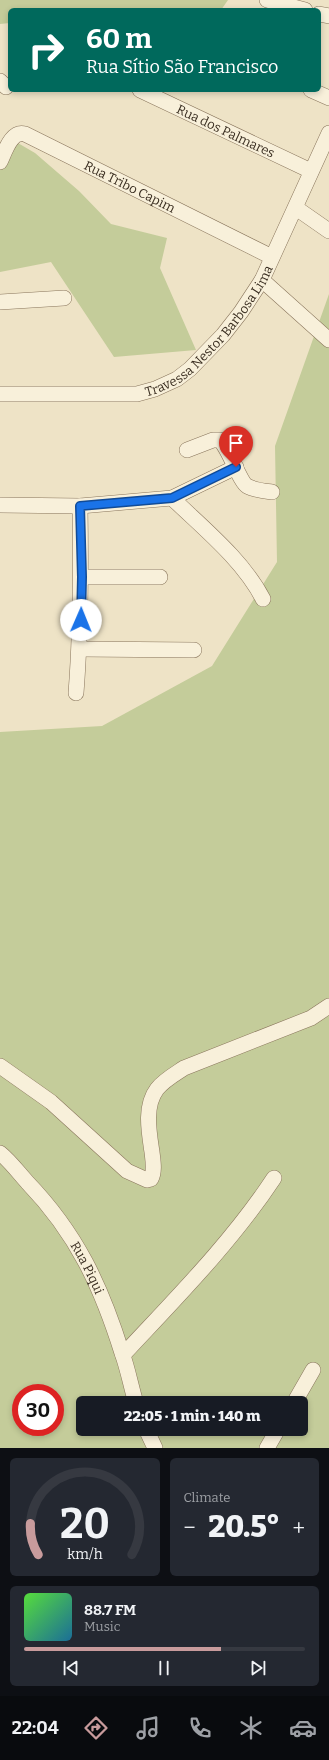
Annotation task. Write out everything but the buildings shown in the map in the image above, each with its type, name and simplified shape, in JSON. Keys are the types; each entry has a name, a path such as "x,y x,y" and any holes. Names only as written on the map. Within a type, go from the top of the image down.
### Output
{"street":[{"path":"267,0 298,8"},
{"name":"Rua dos Palmares","path":"144,92 311,171"},
{"path":"316,92 329,98"},
{"name":"Rua Tribo Capim","path":"0,162 14,136 21,133 25,134 272,257"},
{"name":"Travessa Nestor Barbosa Lima","path":"0,394 137,394 155,389 177,379 190,368 222,335 241,312 262,280 329,133"},
{"path":"296,208 329,231"},
{"path":"262,280 329,340"},
{"path":"0,302 64,298"},
{"path":"187,450 219,439 236,467 244,484 246,486 272,492"},
{"path":"0,505 80,506 172,498 236,467"},
{"path":"172,498 244,570 255,584 262,599"},
{"path":"76,693 80,649 82,577 80,506"},
{"path":"82,577 160,578"},
{"path":"80,649 194,650"},
{"path":"0,1066 51,1102 127,1171 148,1180 153,1175 153,1161 149,1130 150,1102 157,1089 166,1080 184,1068 311,1018 329,1006"},
{"name":"Rua Piqui","path":"0,1153 43,1198 72,1237 87,1262 104,1300 123,1355 134,1396"},
{"path":"123,1355 234,1234 253,1210 274,1178"},
{"path":"298,1396 313,1370"},
{"path":"149,1436 155,1448"},
{"path":"267,1448 274,1436"}],"green space":[{"path":"0,0 228,0 222,8 8,8 8,23 0,24"},
{"path":"11,139 35,153 79,191 111,224 167,238 160,268 196,350 114,357 51,262 0,272 0,158"},
{"path":"329,294 329,1448 0,1448 0,732 102,726 212,666 277,562 275,446"}],"route":[{"path":"81,620 82,577 80,506 172,498 236,467"}]}
